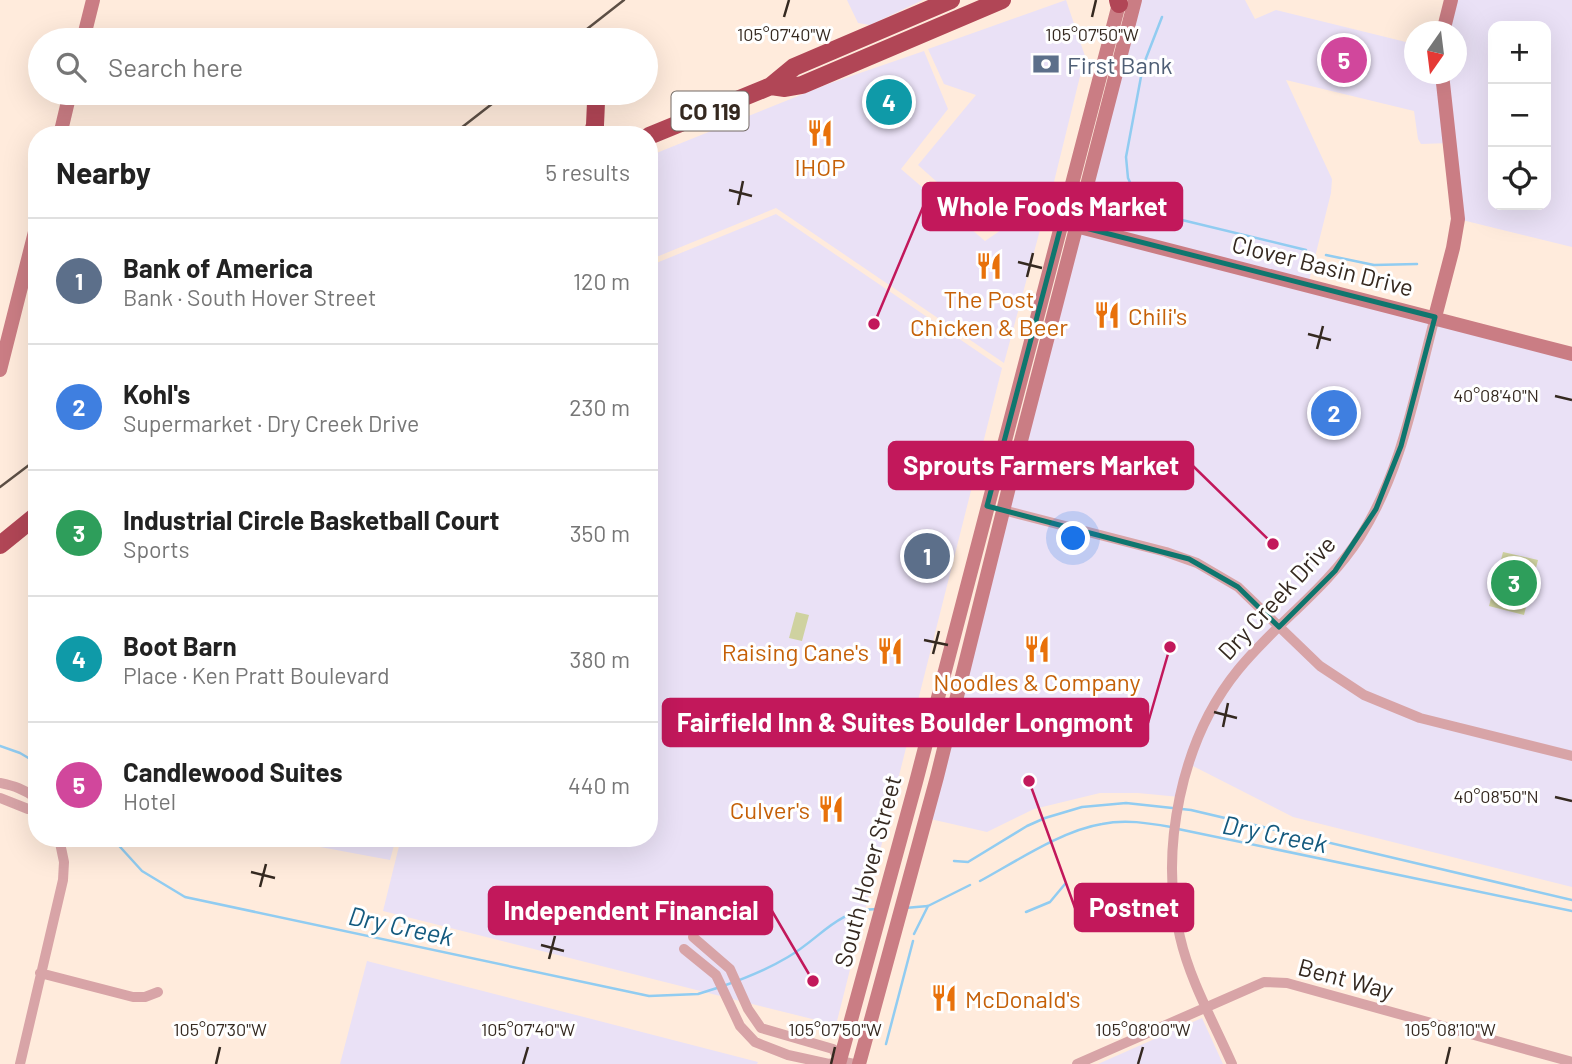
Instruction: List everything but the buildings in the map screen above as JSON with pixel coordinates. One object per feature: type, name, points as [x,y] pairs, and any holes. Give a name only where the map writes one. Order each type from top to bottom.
[{"type":"highway","name":"CO 119","points":[[658,132],[771,86],[794,66],[951,0]]},
{"type":"highway","name":"CO 119","points":[[771,86],[785,88],[802,85],[1002,0]]},
{"type":"highway","points":[[595,126],[596,105]]},
{"type":"highway","points":[[4,539],[28,522]]},
{"type":"main road","points":[[86,28],[93,0]]},
{"type":"main road","points":[[1446,21],[1451,0]]},
{"type":"main road","name":"South Hover Street","points":[[848,1063],[906,894],[1003,510],[1123,1]]},
{"type":"main road","name":"Dry Creek Drive","points":[[1435,317],[1458,214],[1444,84]]},
{"type":"main road","points":[[62,126],[67,105]]},
{"type":"main road","name":"South Hover Street","points":[[848,1063],[883,896],[987,506],[1069,224]]},
{"type":"main road","name":"Clover Basin Drive","points":[[1069,224],[1572,354]]},
{"type":"main road","points":[[0,370],[28,260]]},
{"type":"main road","points":[[987,506],[1003,510]]},
{"type":"street","name":"Dry Creek Drive","points":[[1233,1064],[1206,1008],[1183,948],[1178,926],[1173,889],[1174,835],[1190,760],[1216,702],[1237,671],[1335,571],[1355,545],[1376,509],[1396,461],[1435,317]]},
{"type":"street","points":[[1003,510],[1166,552],[1197,563],[1238,587],[1325,670],[1382,704],[1431,721],[1572,756]]},
{"type":"street","points":[[0,783],[28,792]]},
{"type":"street","points":[[0,798],[28,809]]},
{"type":"street","points":[[20,1064],[63,880],[64,862],[61,847]]},
{"type":"street","points":[[693,937],[730,969],[753,1018],[761,1028],[834,1049],[848,1063]]},
{"type":"street","points":[[684,949],[716,975],[740,1026],[755,1042],[802,1058],[848,1063]]},
{"type":"street","points":[[40,973],[133,997],[145,997],[158,992]]},
{"type":"street","name":"Bent Way","points":[[1077,1064],[1264,982],[1287,984],[1572,1062]]},
{"type":"highlighted area","points":[[1062,222],[1435,317],[1401,446],[1376,509],[1335,571],[1279,627],[1238,587],[1189,559],[987,506]]},
{"type":"shaded area","points":[[847,0],[923,0],[870,25],[858,23]]},
{"type":"shaded area","points":[[1066,0],[1085,56],[1049,202],[1012,194],[975,216],[918,165],[976,95],[944,84],[928,49]]},
{"type":"shaded area","points":[[1135,0],[1245,0],[1255,19],[1276,10],[1404,42],[1404,84],[1467,84],[1467,21],[1446,21],[1451,0],[1572,0],[1572,247],[1458,219],[1450,143],[1421,144],[1414,111],[1286,80],[1332,179],[1331,193],[1308,285],[1077,225]]},
{"type":"shaded area","points":[[924,51],[948,109],[901,169],[985,241],[1010,224],[1040,230],[1004,363],[776,208],[658,256],[658,152],[828,84]]},
{"type":"shaded area","points":[[776,214],[1002,368],[836,1025],[383,911],[399,847],[658,847],[658,262]]},
{"type":"shaded area","points":[[1076,227],[1572,354],[1572,887],[1293,817],[1189,764],[1180,797],[1100,793],[1034,809],[987,832],[926,818]]},
{"type":"shaded area","points":[[320,847],[394,847],[390,860]]},
{"type":"shaded area","points":[[367,961],[758,1062],[340,1064]]},
{"type":"shaded area","points":[[1202,1018],[1223,1064],[1098,1064]]},
{"type":"green space","points":[[1503,552],[1538,560],[1524,615],[1489,606]]},
{"type":"green space","points":[[796,612],[809,615],[802,641],[789,638]]},
{"type":"waterway","points":[[1162,17],[1143,66],[1126,157],[1128,178],[1134,191],[1151,206],[1182,220],[1306,250]]},
{"type":"waterway","points":[[1326,255],[1374,265],[1417,264]]},
{"type":"waterway","name":"Dry Creek","points":[[0,746],[28,758]]},
{"type":"waterway","points":[[954,861],[968,862],[1045,818],[1082,807],[1126,803],[1191,810],[1572,900]]},
{"type":"waterway","name":"Dry Creek","points":[[980,881],[1039,848],[1087,827],[1128,822],[1171,827]]},
{"type":"waterway","name":"Dry Creek","points":[[1178,829],[1572,911]]},
{"type":"waterway","name":"Dry Creek","points":[[120,847],[142,871],[185,897],[649,996],[698,994],[717,988]]},
{"type":"waterway","points":[[1026,912],[1050,902],[1065,884]]},
{"type":"waterway","name":"Dry Creek","points":[[905,908],[928,906],[970,885]]},
{"type":"waterway","points":[[914,934],[928,906]]},
{"type":"waterway","name":"Dry Creek","points":[[723,986],[780,961],[840,919],[864,910],[878,909]]},
{"type":"waterway","points":[[886,1044],[913,941]]},
{"type":"railway","points":[[588,28],[624,0]]},
{"type":"railway","points":[[464,126],[491,105]]},
{"type":"railway","points":[[0,487],[28,466]]},
{"type":"place","name":"Candlewood Suites","points":[[1344,60]]},
{"type":"place","name":"First Bank","points":[[1046,64]]},
{"type":"place","name":"Boot Barn","points":[[889,102]]},
{"type":"place","name":"IHOP","points":[[820,133]]},
{"type":"place","name":"The Post Chicken & Beer","points":[[989,266]]},
{"type":"place","name":"Chili's","points":[[1107,315]]},
{"type":"place","name":"Whole Foods Market","points":[[874,324]]},
{"type":"place","name":"Kohl's","points":[[1334,413]]},
{"type":"place","name":"Sprouts Farmers Market","points":[[1273,544]]},
{"type":"place","name":"Bank of America","points":[[927,556]]},
{"type":"place","name":"Industrial Circle Basketball Court","points":[[1514,583]]},
{"type":"place","name":"Fairfield Inn & Suites Boulder Longmont","points":[[1170,647]]},
{"type":"place","name":"Noodles & Company","points":[[1037,649]]},
{"type":"place","name":"Raising Cane's","points":[[890,651]]},
{"type":"place","name":"Postnet","points":[[1029,781]]},
{"type":"place","name":"Culver's","points":[[831,809]]},
{"type":"place","name":"Independent Financial","points":[[813,981]]},
{"type":"place","name":"McDonald's","points":[[944,998]]}]
